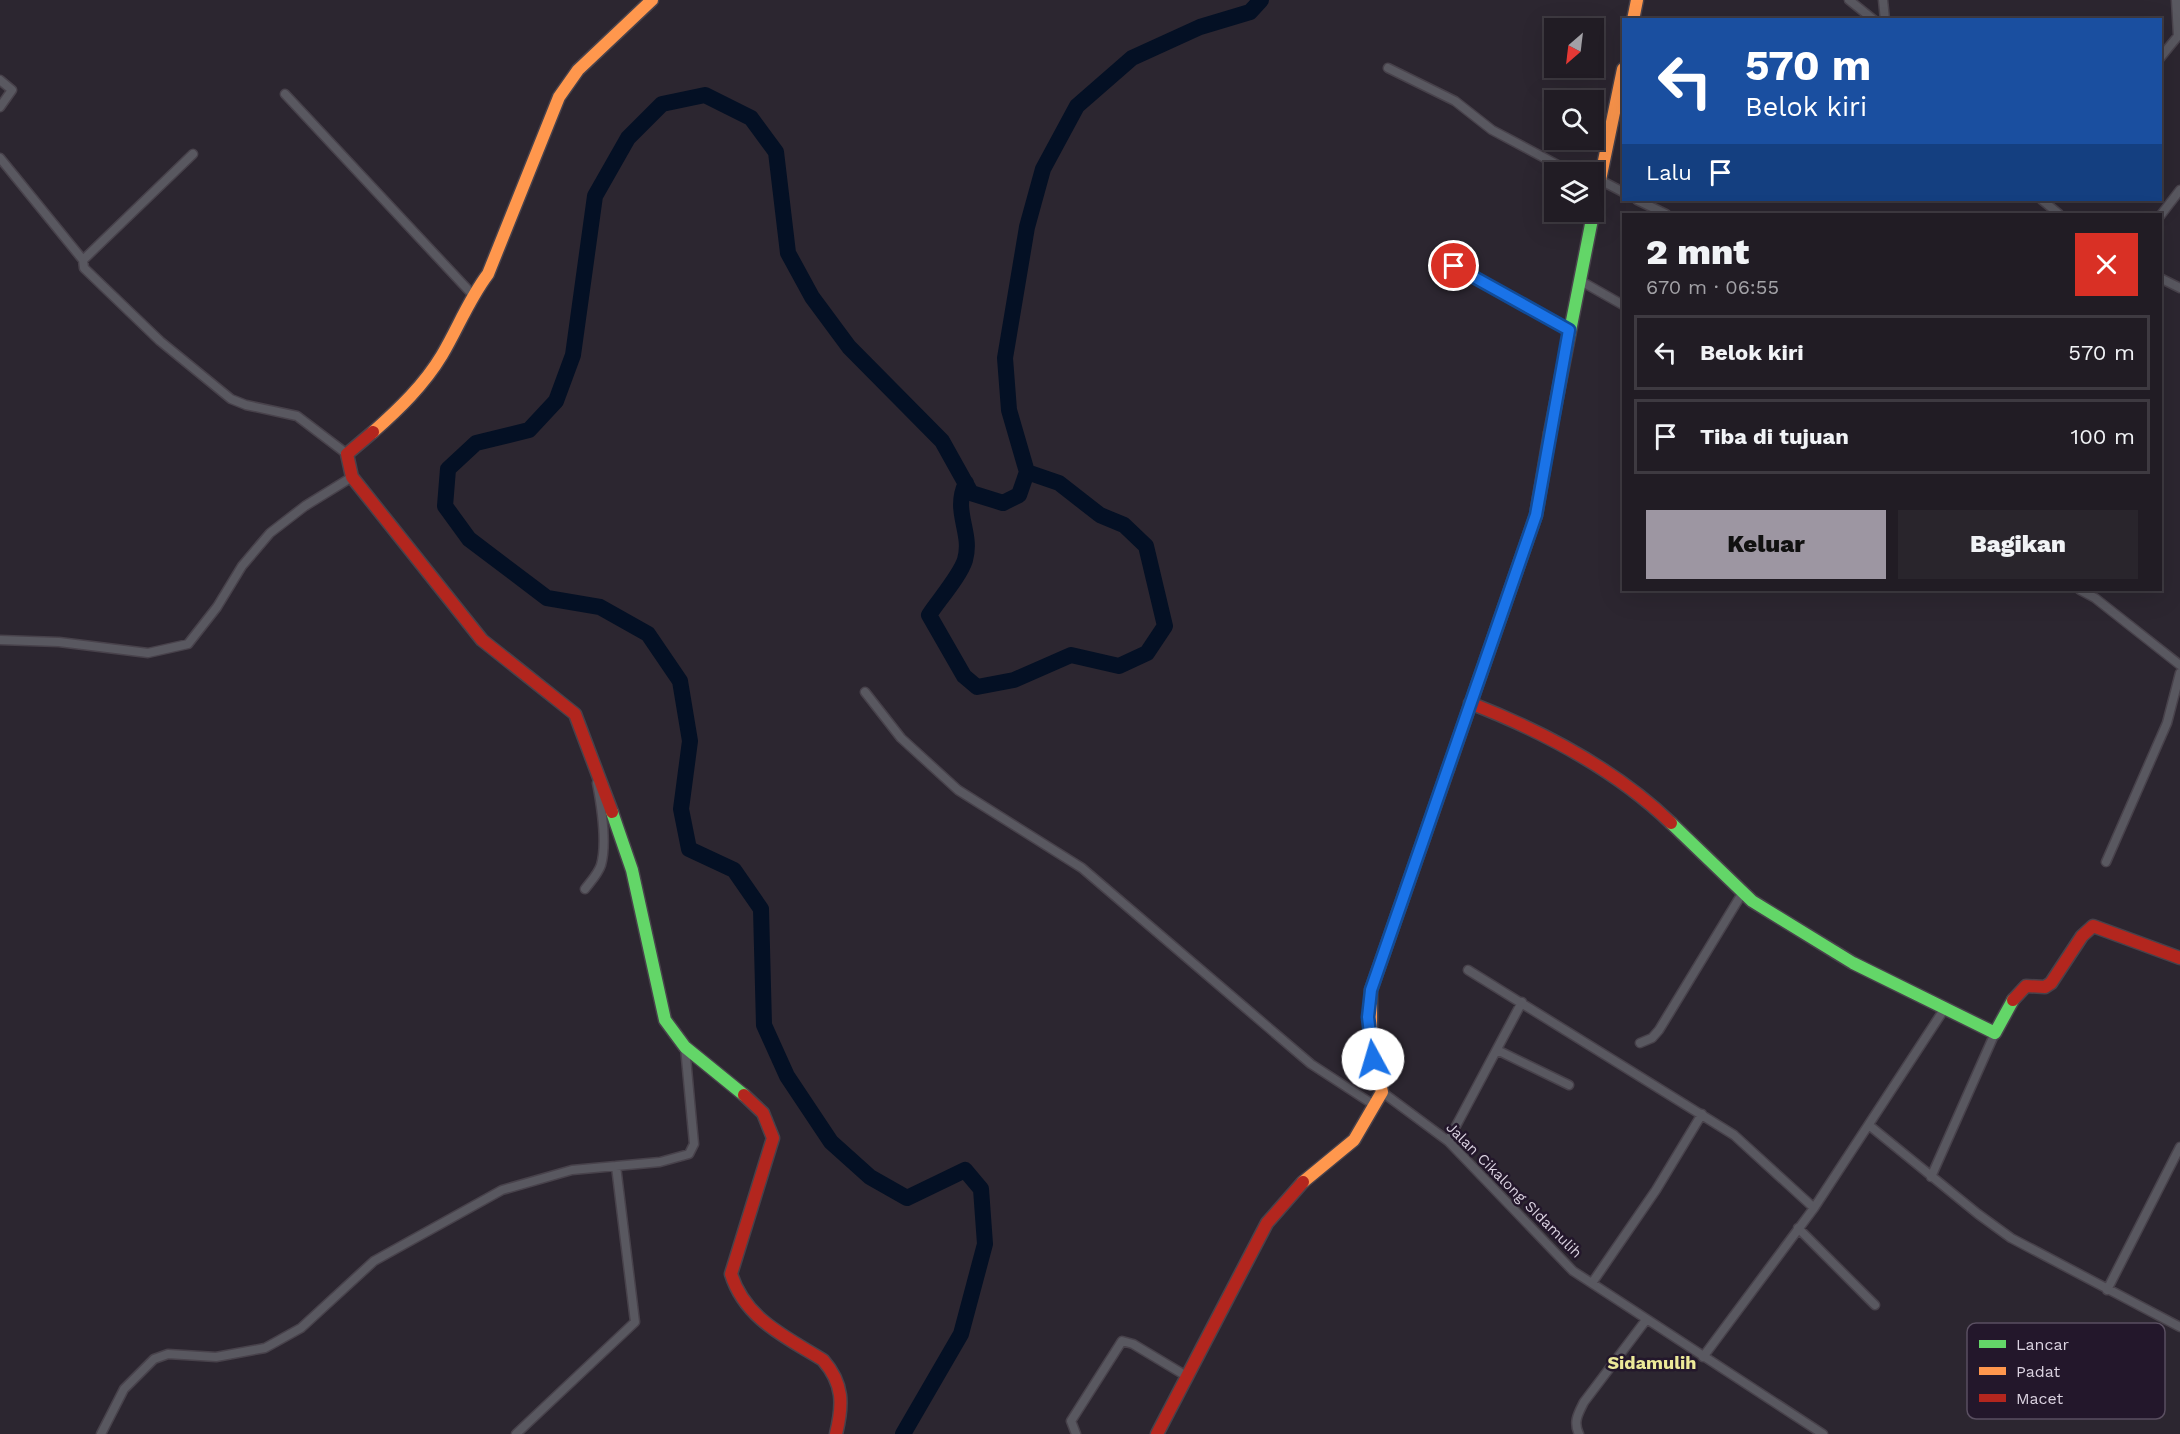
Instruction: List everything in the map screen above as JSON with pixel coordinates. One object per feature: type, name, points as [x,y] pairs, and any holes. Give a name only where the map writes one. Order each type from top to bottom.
[{"type":"street","points":[[347,454],[405,403],[436,364],[472,294],[488,274],[534,154],[559,97],[578,70],[652,0]]},
{"type":"street","points":[[1633,18],[1637,0]]},
{"type":"street","points":[[1849,0],[1872,18]]},
{"type":"street","points":[[1883,0],[1885,18]]},
{"type":"street","points":[[2162,56],[2179,37],[2176,0]]},
{"type":"street","points":[[1388,68],[1455,101],[1492,130],[1552,162]]},
{"type":"street","points":[[0,80],[12,90],[0,107]]},
{"type":"street","points":[[1602,162],[1622,83]]},
{"type":"street","points":[[285,94],[472,294]]},
{"type":"street","points":[[83,260],[193,154]]},
{"type":"street","points":[[0,158],[83,260],[84,268],[160,341],[184,359],[209,383],[237,403],[297,416],[308,422],[347,454],[352,477],[482,640],[575,714],[632,870],[665,1020],[685,1047],[733,1085],[763,1113],[773,1138],[731,1274],[734,1290],[752,1314],[823,1360],[832,1369],[841,1388],[843,1404],[836,1434]]},
{"type":"street","points":[[1604,186],[1622,192]]},
{"type":"street","points":[[2162,213],[2180,190]]},
{"type":"street","points":[[1638,201],[1664,213]]},
{"type":"street","points":[[2043,201],[2058,213]]},
{"type":"street","points":[[1157,1434],[1267,1222],[1312,1172],[1354,1140],[1382,1092],[1370,1038],[1368,1017],[1371,990],[1536,515],[1590,222]]},
{"type":"street","points":[[1454,266],[1569,330]]},
{"type":"street","points":[[2162,279],[2180,288]]},
{"type":"street","points":[[1579,280],[1622,304]]},
{"type":"street","points":[[0,640],[59,642],[148,653],[188,644],[217,607],[242,566],[270,533],[304,506],[352,477]]},
{"type":"street","points":[[2082,591],[2095,598],[2180,665]]},
{"type":"street","points":[[2106,862],[2168,723],[2180,673]]},
{"type":"street","points":[[865,692],[901,738],[958,790],[1082,868],[1311,1064],[1374,1105]]},
{"type":"street","points":[[1470,703],[1501,715],[1575,753],[1645,798],[1752,901],[1853,963],[1995,1033]]},
{"type":"street","points":[[585,889],[602,864],[601,805],[592,759]]},
{"type":"street","points":[[1640,1043],[1652,1038],[1659,1030],[1743,892]]},
{"type":"street","points":[[1930,1177],[1995,1033],[2018,992],[2026,986],[2044,987],[2051,983],[2082,936],[2093,926],[2180,958]]},
{"type":"street","points":[[1468,970],[1702,1114],[1747,1145],[1814,1208]]},
{"type":"street","points":[[1448,1141],[1522,1002]]},
{"type":"street","points":[[1703,1357],[1814,1208],[1870,1126],[1945,1008]]},
{"type":"street","points":[[101,1434],[124,1389],[154,1359],[168,1354],[216,1357],[265,1348],[301,1328],[374,1261],[502,1191],[572,1170],[660,1162],[692,1151],[694,1144],[691,1098],[685,1047]]},
{"type":"street","points":[[1497,1050],[1569,1085]]},
{"type":"street","name":"Jalan Cikalong SIdamulih","points":[[1382,1092],[1448,1141],[1573,1271],[1823,1434]]},
{"type":"street","points":[[1592,1283],[1661,1183],[1702,1114]]},
{"type":"street","points":[[1870,1126],[1930,1177],[2011,1238],[2180,1327]]},
{"type":"street","points":[[2107,1290],[2180,1147]]},
{"type":"street","points":[[516,1434],[635,1322],[616,1166]]},
{"type":"street","points":[[1798,1228],[1875,1305]]},
{"type":"street","points":[[1579,1434],[1575,1426],[1584,1402],[1646,1320]]},
{"type":"street","points":[[1076,1434],[1071,1421],[1122,1341],[1133,1344],[1188,1377]]},
{"type":"waterway","points":[[903,1434],[961,1334],[985,1244],[981,1189],[965,1170],[907,1198],[870,1177],[831,1142],[787,1076],[764,1025],[761,909],[734,870],[689,849],[681,809],[690,741],[680,681],[648,634],[600,607],[547,598],[469,539],[445,506],[448,469],[476,443],[529,430],[556,401],[573,355],[595,196],[628,138],[662,104],[705,95],[751,118],[776,152],[788,253],[812,297],[849,347],[942,441],[971,493],[1003,503],[1019,495],[1027,472],[1009,410],[1005,358],[1027,227],[1043,169],[1077,106],[1132,58],[1200,27],[1250,12],[1261,0]]},
{"type":"waterway","points":[[966,483],[961,503],[967,540],[965,560],[954,581],[929,615],[964,676],[977,687],[1014,680],[1071,655],[1119,666],[1147,653],[1165,626],[1146,546],[1124,525],[1100,515],[1059,483],[1027,472]]},
{"type":"traffic: fast","points":[[1550,433],[1591,222]]},
{"type":"traffic: fast","points":[[612,812],[632,870],[665,1020],[685,1047],[744,1095]]},
{"type":"traffic: fast","points":[[1671,823],[1752,901],[1853,963],[1995,1033],[2013,1000]]},
{"type":"traffic: slow","points":[[373,432],[410,396],[435,366],[488,274],[559,97],[578,70],[652,0]]},
{"type":"traffic: slow","points":[[1633,18],[1637,0]]},
{"type":"traffic: slow","points":[[1604,162],[1622,74]]},
{"type":"traffic: slow","points":[[1303,1182],[1354,1140],[1382,1092],[1371,1042],[1371,990],[1448,769]]},
{"type":"traffic: jam","points":[[373,432],[347,454],[352,477],[482,640],[575,714],[612,812]]},
{"type":"traffic: jam","points":[[1448,769],[1536,515],[1550,433]]},
{"type":"traffic: jam","points":[[1470,703],[1524,726],[1577,754],[1627,786],[1671,823]]},
{"type":"traffic: jam","points":[[2013,1000],[2026,986],[2045,987],[2051,983],[2082,936],[2093,926],[2180,958]]},
{"type":"traffic: jam","points":[[744,1095],[763,1113],[773,1138],[731,1274],[737,1290],[757,1315],[781,1335],[823,1360],[830,1369],[840,1395],[840,1414],[836,1434]]},
{"type":"traffic: jam","points":[[1157,1434],[1267,1223],[1303,1182]]},
{"type":"district","name":"Sidamulih","points":[[1652,1363]]},
{"type":"route","points":[[1373,1059],[1368,1017],[1371,990],[1536,515],[1569,330],[1454,266]]}]
